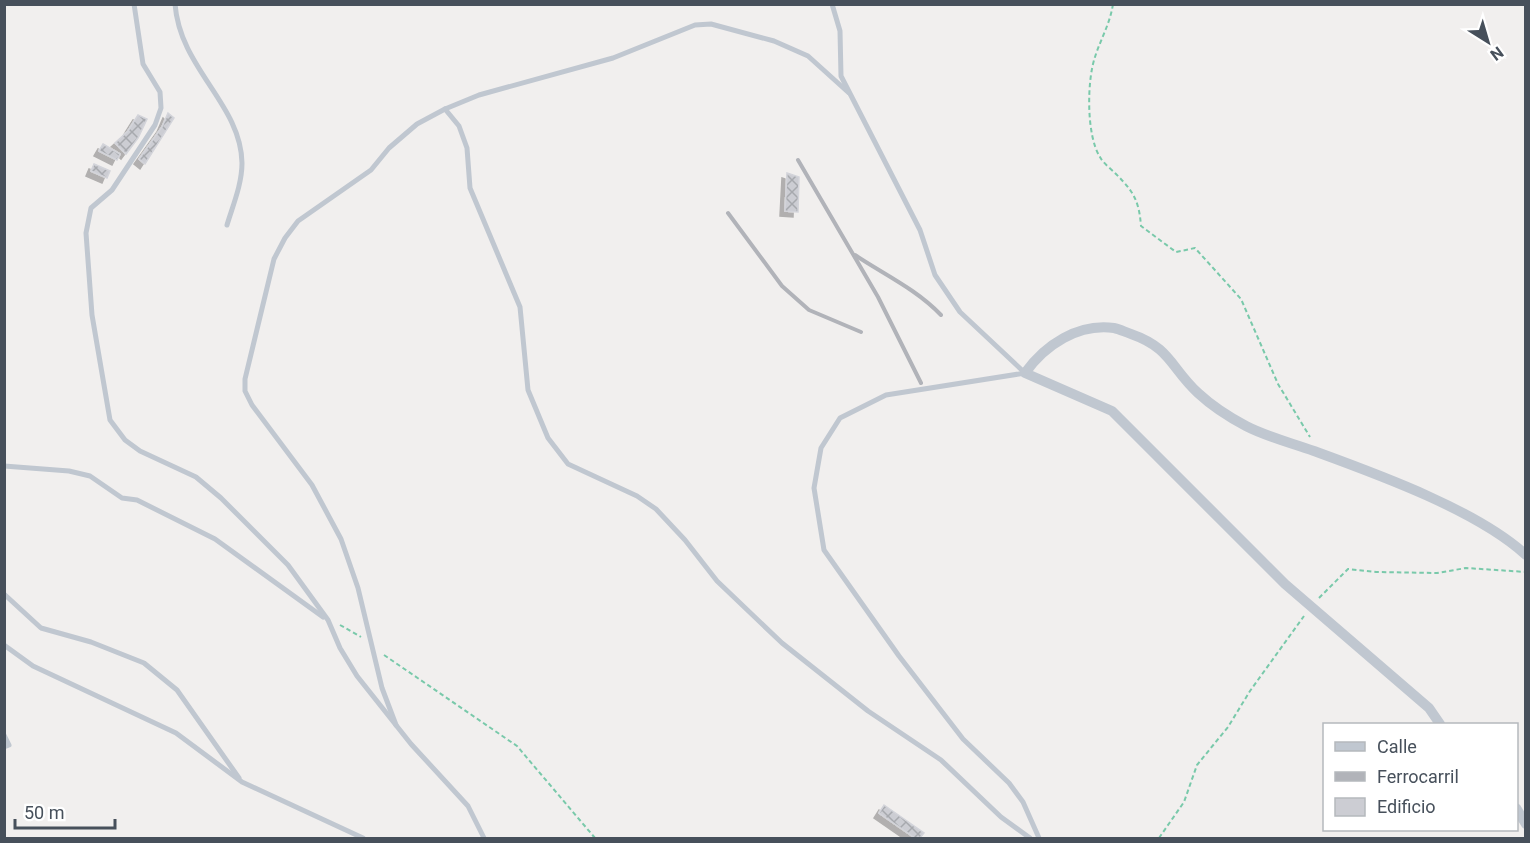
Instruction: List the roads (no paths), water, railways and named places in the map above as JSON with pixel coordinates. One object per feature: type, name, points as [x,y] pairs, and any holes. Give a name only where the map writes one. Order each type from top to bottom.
[{"type":"street","points":[[1439,723],[1430,708],[1285,584],[1112,411],[1025,373],[1038,355],[1077,331],[1114,328],[1153,343],[1166,354],[1196,391],[1221,411],[1248,427],[1404,487],[1468,517],[1493,531],[1526,555]]},
{"type":"street","points":[[1518,811],[1526,824]]},
{"type":"lane","points":[[134,4],[142,64],[160,92],[161,108],[155,125],[112,190],[91,208],[86,233],[92,315],[110,420],[116,431],[140,451],[196,477],[221,498],[288,565],[328,620],[340,648],[357,676],[396,725],[468,806],[484,838]]},
{"type":"lane","points":[[175,4],[176,22],[184,45],[232,122],[240,146],[240,184],[227,225]]},
{"type":"lane","points":[[832,4],[840,31],[841,76],[920,230],[934,275],[960,312],[1025,373]]},
{"type":"lane","points":[[396,725],[382,688],[358,588],[341,539],[312,485],[244,391],[274,259],[285,238],[298,221],[371,170],[389,148],[417,124],[445,109],[479,95],[613,58],[695,25],[711,24],[774,40],[808,56],[849,93]]},
{"type":"lane","points":[[445,109],[459,126],[467,148],[470,188],[520,307],[528,390],[548,438],[568,464],[637,496],[656,509],[685,540],[717,581],[782,644],[868,711],[941,760],[1001,817],[1030,838]]},
{"type":"lane","points":[[1025,373],[886,394],[840,418],[821,448],[814,488],[824,550],[963,739],[1009,783],[1023,802],[1039,838]]},
{"type":"lane","points":[[4,466],[69,471],[90,476],[122,498],[136,500],[215,539],[328,620]]},
{"type":"lane","points":[[4,594],[42,628],[91,642],[144,663],[177,690],[242,782]]},
{"type":"lane","points":[[4,645],[33,666],[176,733],[242,782],[363,838]]},
{"type":"lane","points":[[4,735],[9,745],[4,747]]},
{"type":"railway","points":[[798,160],[878,297],[921,383]]},
{"type":"railway","points":[[728,213],[782,286],[809,310],[861,332]]},
{"type":"railway","points":[[855,255],[911,290],[941,315]]}]
